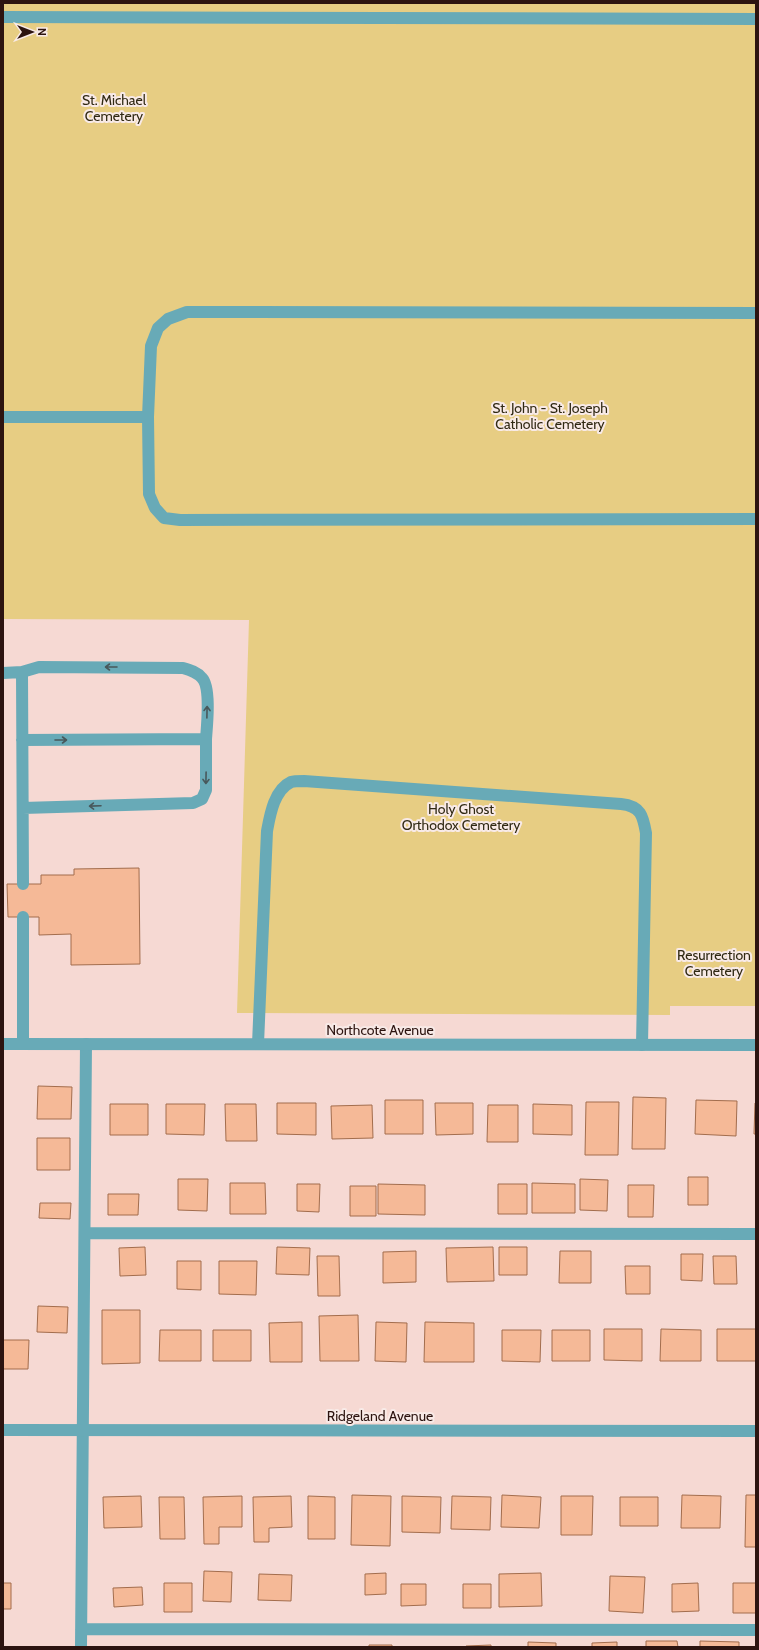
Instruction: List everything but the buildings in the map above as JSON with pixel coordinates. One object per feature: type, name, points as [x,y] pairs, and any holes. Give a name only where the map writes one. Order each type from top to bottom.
[{"type":"street","points":[[3,17],[756,19]]},
{"type":"street","points":[[756,313],[186,312],[168,319],[158,328],[151,346],[148,417],[149,494],[155,508],[164,518],[180,520],[756,519]]},
{"type":"street","points":[[3,417],[148,417]]},
{"type":"street","points":[[3,672],[22,672],[39,667],[183,668],[196,672],[204,679],[207,690],[206,790],[202,799],[193,803],[23,808]]},
{"type":"street","points":[[22,672],[23,884]]},
{"type":"street","points":[[22,740],[206,739]]},
{"type":"street","points":[[258,1044],[267,831],[276,800],[282,789],[291,782],[304,781],[631,805],[638,811],[644,821],[646,833],[642,1045]]},
{"type":"street","points":[[23,917],[23,1044]]},
{"type":"street","name":"Northcote Avenue","points":[[3,1044],[756,1045]]},
{"type":"street","points":[[81,1647],[86,1044]]},
{"type":"street","points":[[85,1233],[756,1234]]},
{"type":"street","name":"Ridgeland Avenue","points":[[3,1430],[756,1431]]},
{"type":"street","points":[[81,1629],[756,1630]]},
{"type":"green space","points":[[3,3],[756,3],[756,1006],[670,1006],[670,1015],[237,1013],[249,620],[3,619]]},
{"type":"park label","name":"St. Michael Cemetery","points":[[114,108]]},
{"type":"park label","name":"St. John - St. Joseph Catholic Cemetery","points":[[550,416]]},
{"type":"park label","name":"Holy Ghost Orthodox Cemetery","points":[[461,818]]},
{"type":"park label","name":"Resurrection Cemetery","points":[[714,964]]}]
